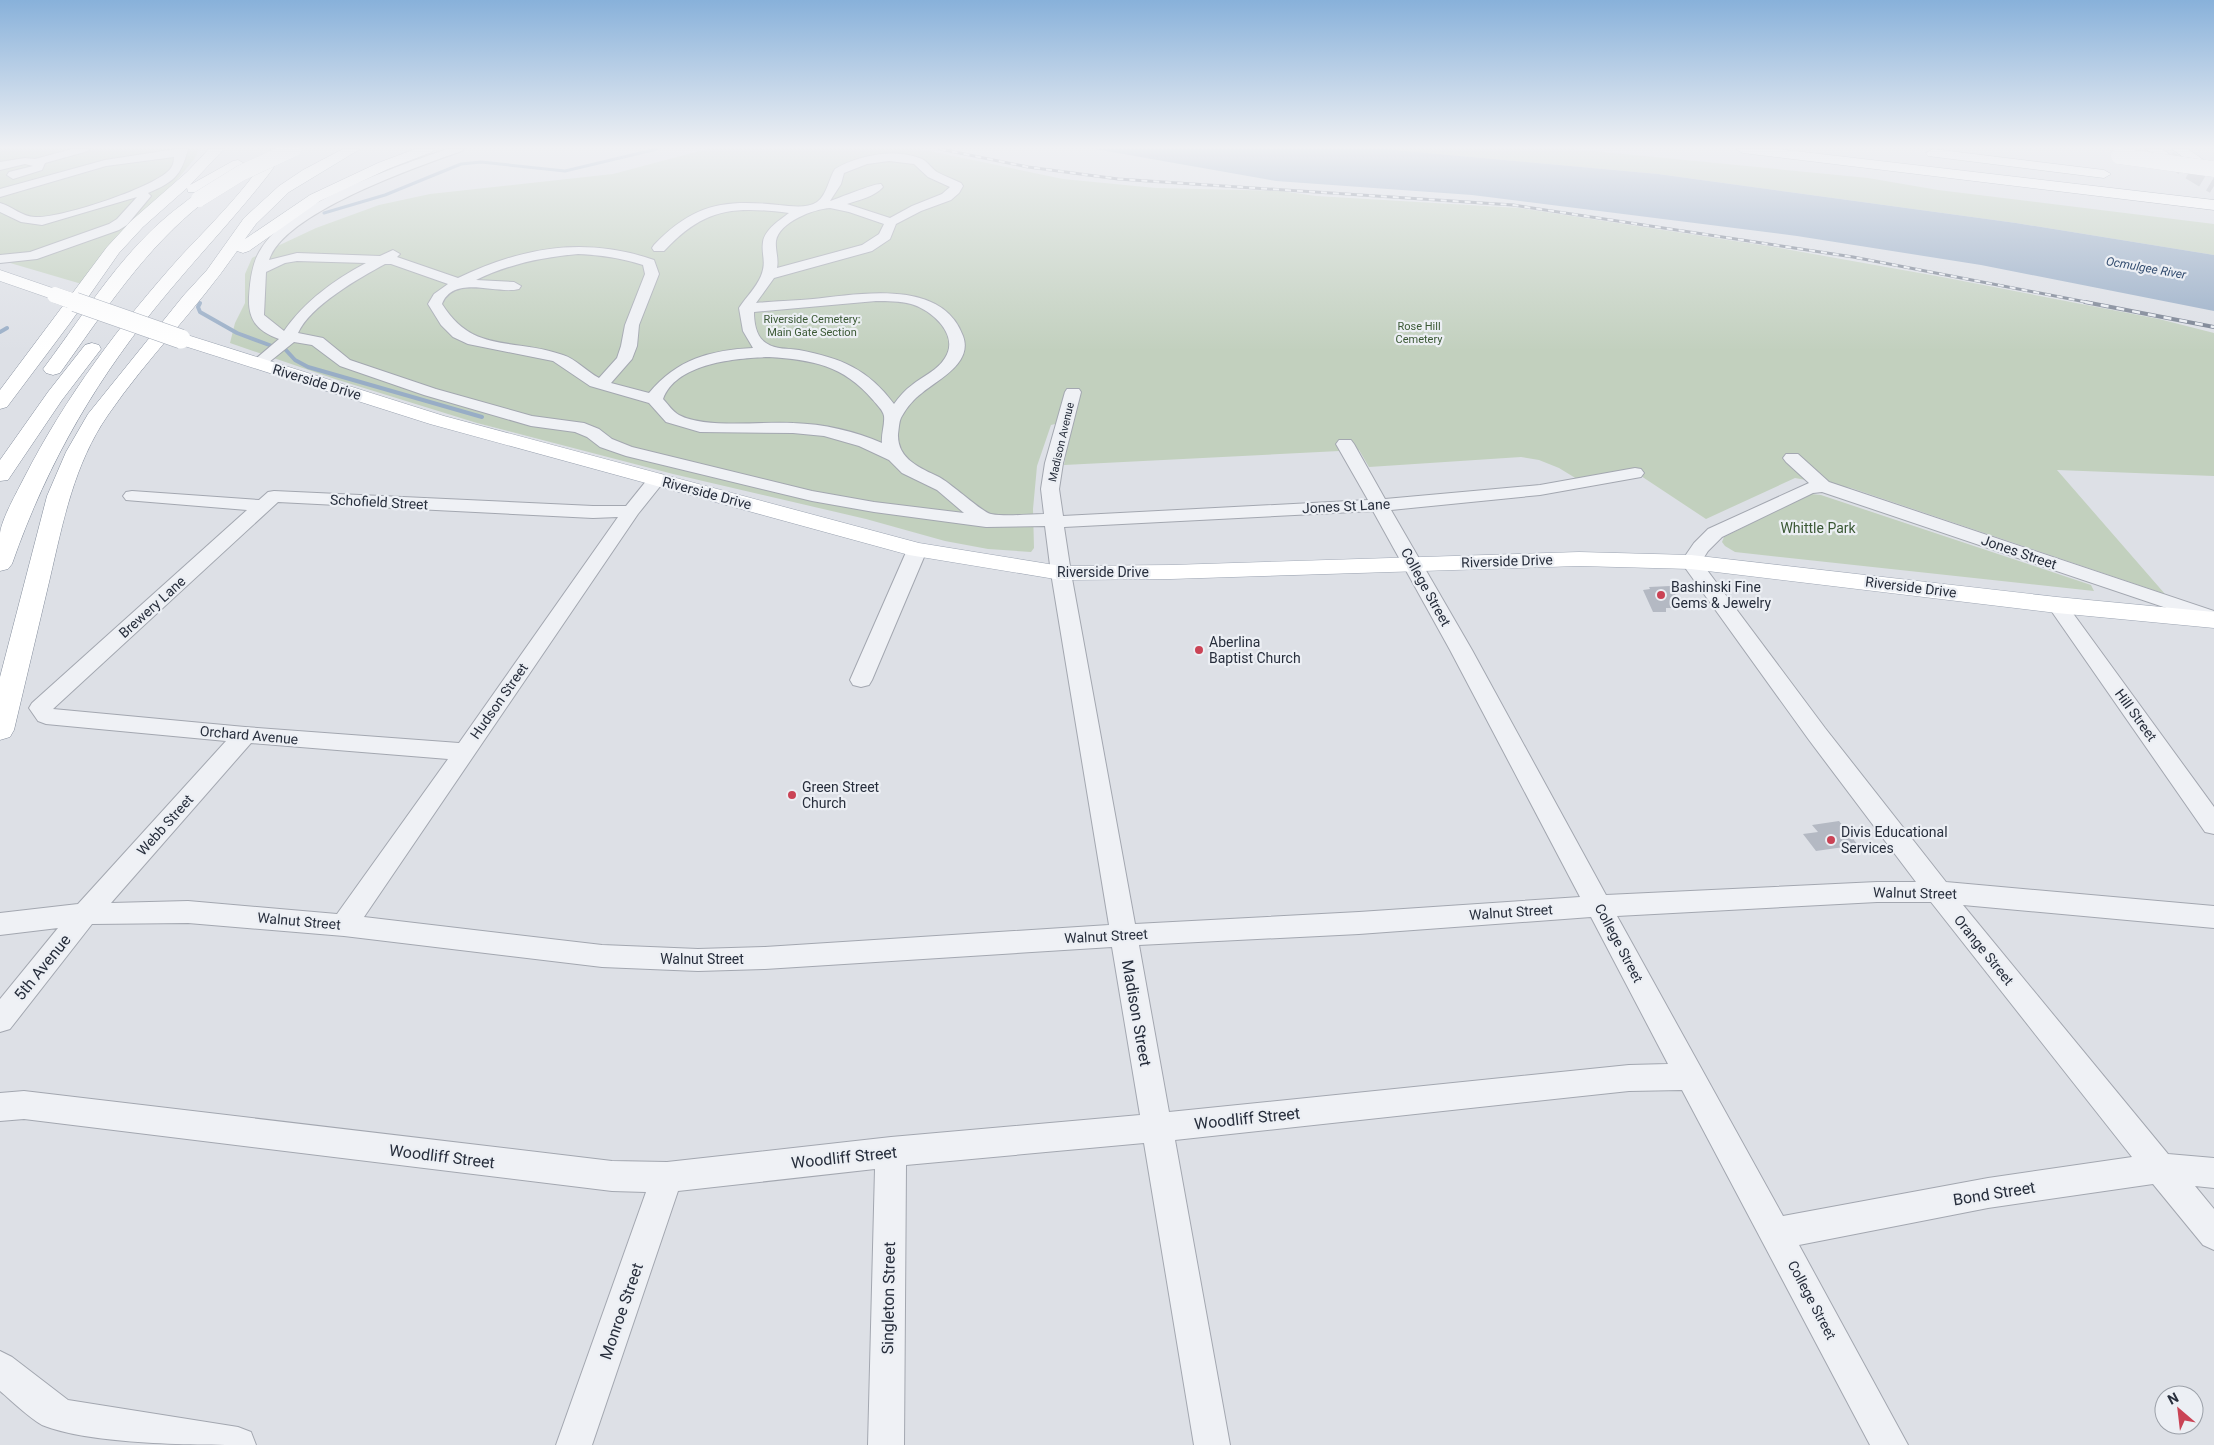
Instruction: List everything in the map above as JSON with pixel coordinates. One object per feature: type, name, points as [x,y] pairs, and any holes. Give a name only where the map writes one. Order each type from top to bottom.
[{"type":"main road","points":[[0,402],[64,319],[113,250],[146,216]]},
{"type":"main road","points":[[132,231],[153,216]]},
{"type":"main road","points":[[40,386],[113,287],[154,237],[175,216]]},
{"type":"main road","points":[[0,475],[34,424],[80,363],[205,216]]},
{"type":"main road","points":[[0,564],[42,461],[94,375],[140,314],[226,216]]},
{"type":"main road","points":[[0,730],[58,496],[77,452],[98,414],[221,263],[255,216]]},
{"type":"main road","points":[[221,263],[288,216]]},
{"type":"main road","name":"Riverside Drive","points":[[0,275],[181,339],[437,420],[917,550],[1061,573],[1579,560],[1691,562],[2057,605],[2214,619]]},
{"type":"main road","points":[[0,460],[15,425]]},
{"type":"street","points":[[20,216],[36,222],[57,216]]},
{"type":"street","points":[[0,258],[37,255],[114,227],[127,216]]},
{"type":"street","points":[[290,338],[272,330],[260,321],[257,315],[260,261],[278,234],[305,216]]},
{"type":"street","points":[[659,248],[667,237],[694,216]]},
{"type":"street","points":[[770,351],[755,342],[746,318],[746,308],[768,275],[772,259],[770,238],[780,225],[793,216]]},
{"type":"street","points":[[871,216],[891,222]]},
{"type":"street","points":[[768,275],[867,248],[885,236],[891,222],[901,216]]},
{"type":"street","points":[[601,385],[624,359],[629,346],[632,325],[652,274],[649,263],[606,251],[570,251],[504,263],[459,283],[439,295],[435,304],[442,316],[458,334],[478,342],[558,358],[580,374],[601,385],[655,400],[672,418],[700,427],[793,428],[824,431],[865,442],[894,456],[908,469],[943,486],[998,532]]},
{"type":"street","points":[[260,269],[281,260],[297,257],[387,257],[459,283],[514,286]]},
{"type":"street","points":[[258,364],[290,338],[295,327],[317,301],[344,280],[387,257]]},
{"type":"street","points":[[746,308],[880,296],[909,300],[933,310],[946,320],[954,331],[957,341],[956,353],[940,372],[910,394],[892,417],[890,444],[894,456]]},
{"type":"street","name":"Jones St Lane","points":[[290,338],[313,338],[320,341],[335,358],[345,363],[430,392],[531,421],[578,427],[593,433],[614,447],[812,496],[902,511],[984,520],[1055,521],[1381,505],[1540,490],[1636,473]]},
{"type":"street","points":[[740,353],[750,348],[755,342]]},
{"type":"street","points":[[655,400],[656,394],[669,379],[686,369],[715,358],[740,353],[770,351],[803,355],[841,366],[859,377],[879,396],[892,417]]},
{"type":"street","name":"Madison Avenue","points":[[1055,521],[1050,489],[1054,463],[1073,392]]},
{"type":"street","points":[[879,396],[910,394]]},
{"type":"street","points":[[865,442],[890,435]]},
{"type":"street","name":"College Street","points":[[1346,444],[1600,906],[1690,1077],[1890,1445]]},
{"type":"street","name":"Jones Street","points":[[1792,458],[1823,486],[2214,619]]},
{"type":"street","name":"Hudson Street","points":[[344,925],[630,511],[657,479]]},
{"type":"street","points":[[743,502],[762,485]]},
{"type":"street","points":[[1691,562],[1715,533],[1809,488],[1823,486]]},
{"type":"street","name":"Schofield Street","points":[[132,496],[264,506],[274,496],[593,512],[630,511]]},
{"type":"street","points":[[794,516],[807,505],[812,496]]},
{"type":"street","name":"Brewery Lane","points":[[40,708],[264,506]]},
{"type":"street","name":"Madison Street","points":[[1055,521],[1061,573],[1212,1445]]},
{"type":"street","points":[[862,680],[917,550]]},
{"type":"street","name":"Orange Street","points":[[1691,562],[1738,628],[1937,892],[2214,1234]]},
{"type":"street","name":"Hill Street","points":[[2057,605],[2214,825]]},
{"type":"street","name":"Orchard Avenue","points":[[40,708],[46,716],[245,736],[464,752]]},
{"type":"street","name":"Webb Street","points":[[85,914],[245,736]]},
{"type":"street","name":"Walnut Street","points":[[3,924],[85,914],[188,912],[344,925],[602,956],[698,960],[765,958],[1124,935],[1359,923],[1600,906],[1877,892],[1937,892],[2214,917]]},
{"type":"street","name":"5th Avenue","points":[[0,1020],[85,914]]},
{"type":"street","name":"Woodliff Street","points":[[0,1107],[24,1106],[612,1176],[667,1177],[891,1152],[1157,1128],[1629,1078],[1690,1077]]},
{"type":"street","name":"Singleton Street","points":[[886,1445],[891,1152]]},
{"type":"street","name":"Bond Street","points":[[1776,1233],[1988,1193],[2160,1168],[2214,1173]]},
{"type":"street","name":"Monroe Street","points":[[574,1445],[667,1177]]},
{"type":"street","points":[[0,1369],[54,1412],[68,1418],[238,1445]]},
{"type":"green space","points":[[0,216],[145,216],[85,285],[0,260]]},
{"type":"green space","points":[[348,216],[1574,216],[1774,247],[1942,277],[2159,319],[2214,333],[2214,476],[2057,470],[2165,594],[1851,488],[1795,478],[1706,519],[1635,472],[1577,479],[1559,468],[1539,460],[1521,457],[1369,467],[1359,450],[1064,465],[1072,420],[1051,425],[1037,466],[1033,509],[1034,548],[1031,552],[988,549],[945,541],[866,519],[673,474],[477,423],[335,379],[230,343],[235,323],[245,303],[245,274],[252,258],[316,228]]},
{"type":"green space","points":[[1968,216],[2153,216],[2214,224],[2214,255]]},
{"type":"green space","name":"Whittle Park","points":[[1811,494],[1821,495],[2091,585],[2094,591],[1735,552],[1722,542],[1724,537]]},
{"type":"water","name":"Ocmulgee River","points":[[1642,216],[1968,216],[2214,255],[2214,311],[1981,265],[1797,236]]},
{"type":"building","name":"Bashinski Fine Gems & Jewelry","points":[[1670,586],[1679,600],[1675,600],[1680,608],[1666,608],[1666,612],[1653,612],[1643,590],[1650,589],[1649,587]]},
{"type":"building","name":"Divis Educational Services","points":[[1839,821],[1858,845],[1816,851],[1803,834],[1818,832],[1812,825]]},
{"type":"waterway","points":[[200,303],[198,307],[200,312],[237,333],[272,346]]},
{"type":"waterway","points":[[0,332],[7,328]]},
{"type":"waterway","points":[[284,348],[295,360],[308,367],[482,417]]},
{"type":"railway","points":[[1588,216],[1853,257],[2091,303]]},
{"type":"railway","points":[[2085,302],[2214,327]]},
{"type":"place","name":"Bashinski Fine Gems & Jewelry","points":[[1661,595]]},
{"type":"place","name":"Aberlina Baptist Church","points":[[1199,650]]},
{"type":"place","name":"Green Street Church","points":[[792,795]]},
{"type":"place","name":"Divis Educational Services","points":[[1831,840]]},
{"type":"park label","name":"Riverside Cemetery: Main Gate Section","points":[[812,325]]},
{"type":"park label","name":"Rose Hill Cemetery","points":[[1419,332]]}]
